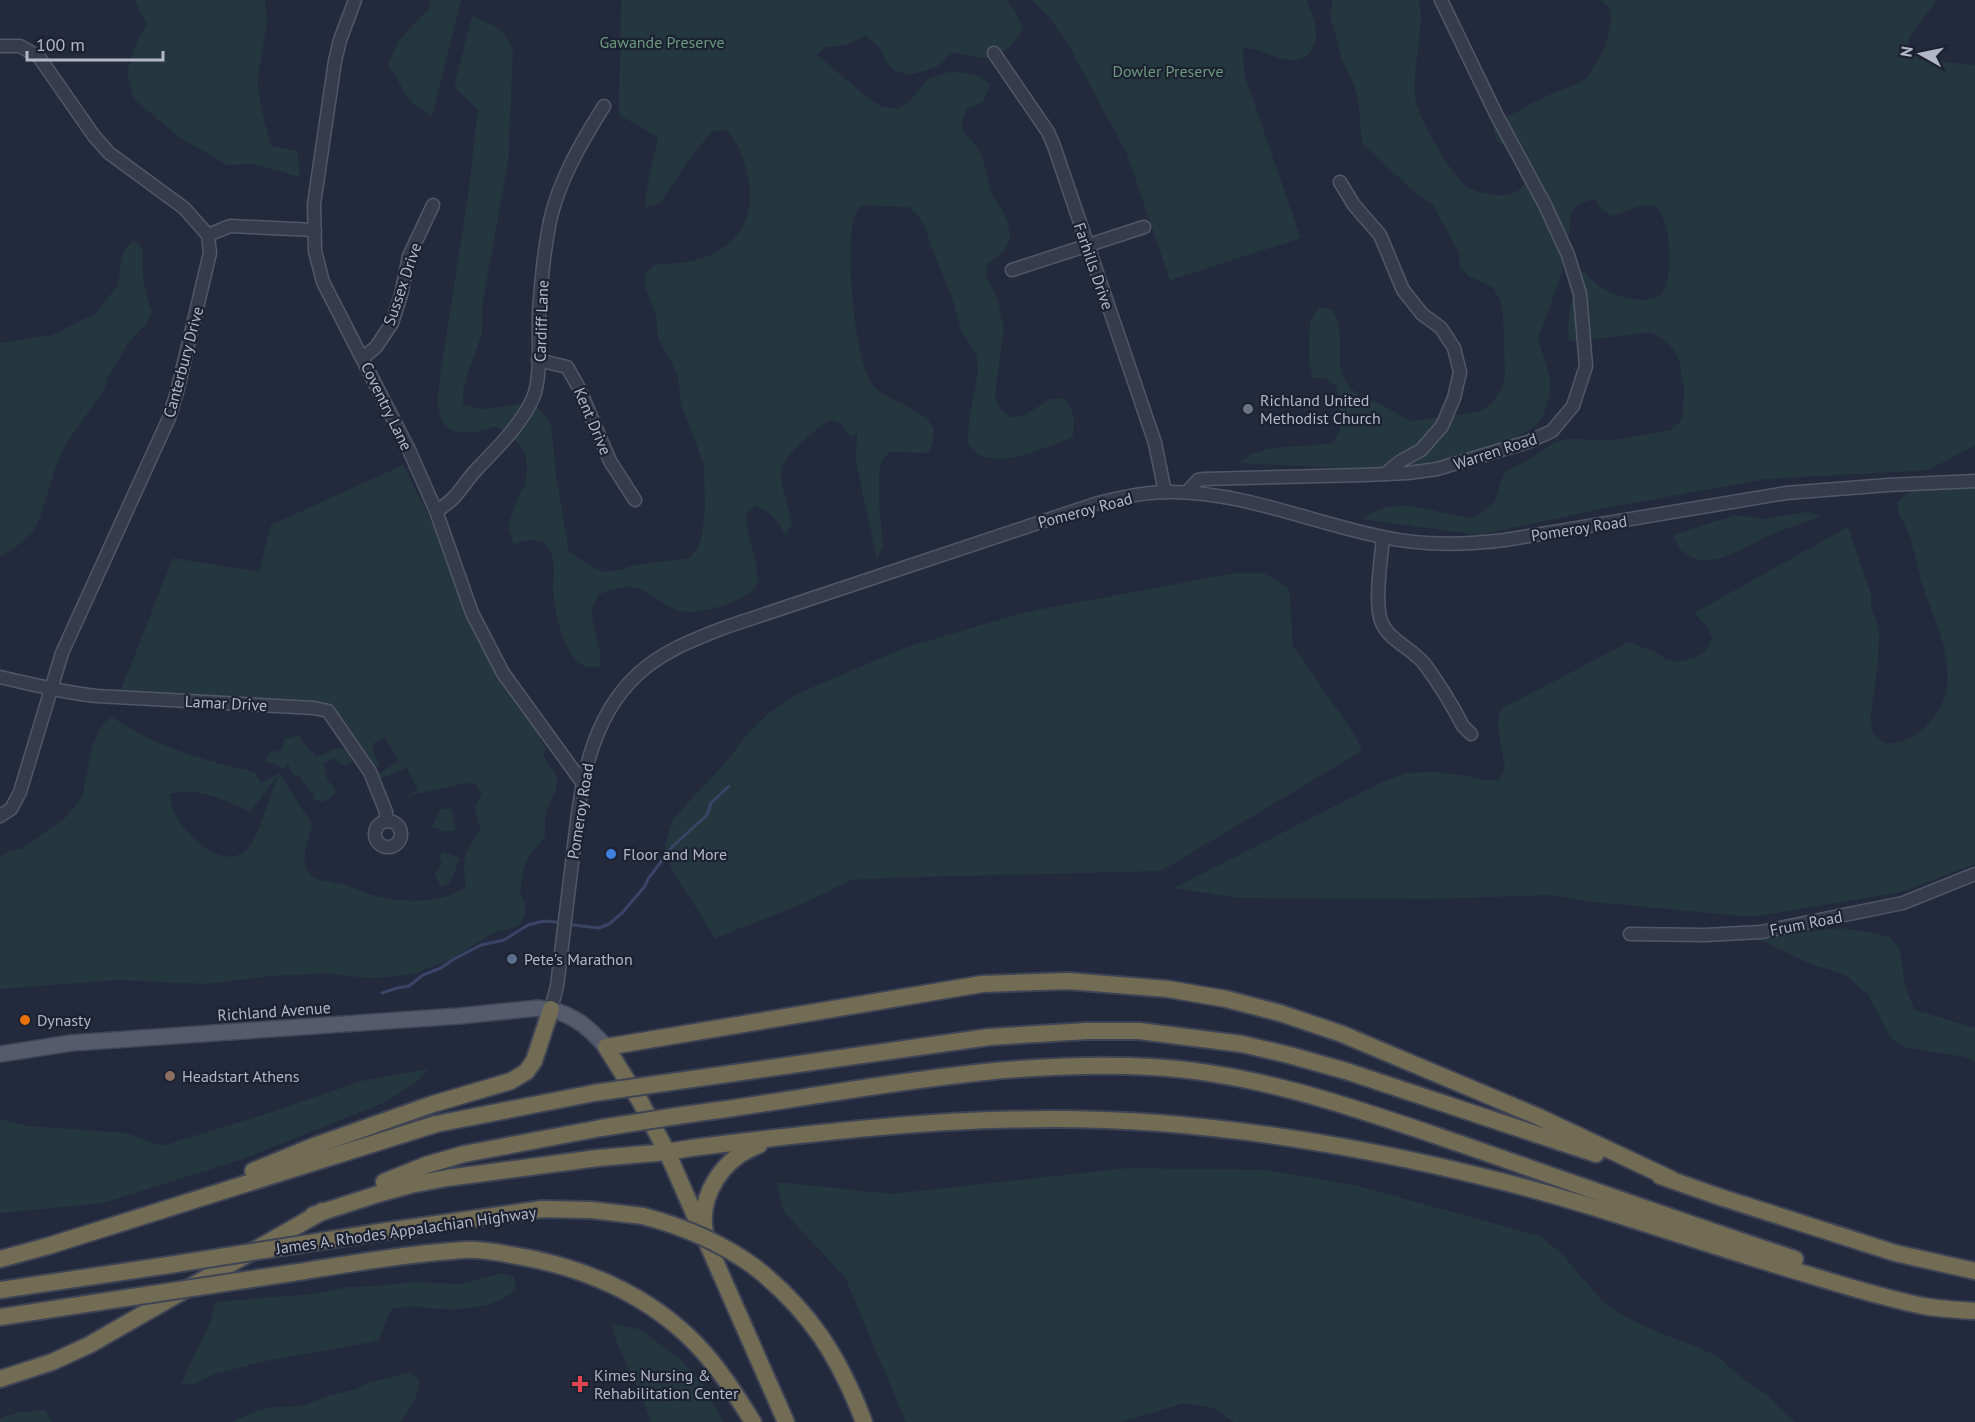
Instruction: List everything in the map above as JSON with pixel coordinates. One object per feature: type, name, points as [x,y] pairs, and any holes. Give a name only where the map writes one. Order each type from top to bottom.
[{"type":"highway","points":[[786,1422],[667,1152],[640,1101],[606,1047],[982,984],[1068,981],[1168,989],[1226,999],[1280,1013],[1342,1034],[1539,1117],[1671,1179]]},
{"type":"highway","points":[[130,1221],[314,1146],[433,1104],[508,1083],[526,1072],[534,1061],[551,1009]]},
{"type":"highway","points":[[0,1259],[130,1221],[436,1124],[594,1093],[989,1037],[1087,1031],[1139,1031],[1242,1044],[1289,1055],[1500,1122],[1885,1250],[1975,1271]]},
{"type":"highway","points":[[0,1379],[52,1362],[88,1345],[313,1215],[380,1184],[445,1159],[501,1146],[601,1128],[970,1072],[1027,1066],[1154,1067],[1226,1076],[1300,1091],[1851,1278],[1975,1310]]},
{"type":"highway","points":[[313,1215],[410,1185],[598,1158],[667,1152],[844,1130],[942,1122],[1053,1119],[1213,1129],[1310,1140],[1408,1159],[1501,1181],[1567,1200],[1868,1293],[1926,1307],[1975,1310]]},
{"type":"highway","points":[[708,1246],[704,1225],[710,1191],[716,1178],[723,1168],[748,1149],[778,1139]]},
{"type":"highway","name":"James A. Rhodes Appalachian Highway","points":[[0,1290],[542,1209],[591,1210],[643,1216],[711,1239],[730,1249],[778,1285],[804,1312],[831,1350],[853,1393],[864,1422]]},
{"type":"highway","name":"James A. Rhodes Appalachian Highway","points":[[0,1317],[386,1259],[465,1250],[525,1257],[570,1268],[609,1282],[674,1324],[696,1344],[724,1377],[753,1422]]},
{"type":"main road","name":"Richland Avenue","points":[[0,1054],[71,1043],[448,1017],[524,1009],[551,1009]]},
{"type":"main road","points":[[551,1009],[579,1020],[606,1047]]},
{"type":"street","name":"Coventry Lane","points":[[355,0],[335,61],[314,204],[315,251],[323,282],[409,450],[436,511],[472,613],[503,673],[582,782]]},
{"type":"street","name":"Warren Road","points":[[1187,492],[1198,480],[1203,479],[1385,474],[1428,470],[1466,462],[1528,442],[1552,431],[1573,406],[1586,366],[1580,294],[1568,255],[1441,0]]},
{"type":"street","points":[[0,46],[21,46],[39,57],[81,120],[109,153],[184,208],[208,235],[230,226],[315,230]]},
{"type":"street","name":"Farhills Drive","points":[[994,53],[1048,132],[1155,443],[1165,492]]},
{"type":"street","name":"Cardiff Lane","points":[[436,511],[450,503],[522,417],[534,397],[539,372],[542,279],[550,220],[558,193],[588,131],[604,106]]},
{"type":"street","points":[[1341,182],[1354,205],[1380,235],[1403,290],[1422,314],[1441,328],[1454,348],[1460,372],[1454,398],[1442,426],[1421,450],[1401,461],[1385,474]]},
{"type":"street","name":"Sussex Drive","points":[[363,358],[376,347],[392,323],[401,295],[408,256],[433,205]]},
{"type":"street","points":[[1012,270],[1144,227]]},
{"type":"street","name":"Canterbury Drive","points":[[0,816],[11,809],[20,792],[62,653],[169,418],[210,253],[208,235]]},
{"type":"street","name":"Kent Drive","points":[[538,360],[567,367],[578,386],[610,461],[635,500]]},
{"type":"street","name":"Pomeroy Road","points":[[551,1009],[557,986],[582,782],[593,742],[615,701],[637,675],[651,663],[684,644],[782,608],[1122,497],[1187,492],[1236,499],[1383,537],[1440,544],[1481,543],[1786,493],[1975,481]]},
{"type":"street","points":[[1383,537],[1379,612],[1384,627],[1391,637],[1426,665],[1463,726],[1471,734]]},
{"type":"street","name":"Lamar Drive","points":[[0,676],[62,692],[97,696],[314,708],[328,711],[370,772],[386,812],[386,821]]},
{"type":"street","name":"Frum Road","points":[[1630,934],[1705,935],[1761,932],[1903,903],[1975,874]]},
{"type":"green space","points":[[134,0],[265,0],[267,22],[257,81],[262,112],[271,146],[297,151],[300,177],[254,164],[227,165],[179,137],[134,99],[127,72],[135,46],[147,24]]},
{"type":"green space","points":[[431,0],[461,0],[432,117],[410,101],[388,64],[399,40],[429,9]]},
{"type":"green space","name":"Gawande Preserve","points":[[621,0],[1006,0],[1017,14],[1023,30],[1000,54],[988,58],[952,52],[937,67],[909,75],[896,71],[886,62],[881,49],[865,35],[848,44],[827,46],[817,55],[869,99],[882,107],[896,109],[909,102],[928,79],[952,71],[979,76],[990,85],[983,102],[967,109],[962,128],[981,154],[990,189],[1005,215],[1010,233],[1004,250],[987,263],[986,276],[998,301],[1004,328],[995,395],[1000,409],[1012,418],[1025,415],[1050,399],[1065,398],[1072,412],[1074,426],[1073,437],[1012,458],[988,458],[977,453],[967,443],[978,372],[977,356],[961,330],[953,299],[926,229],[919,216],[908,207],[861,205],[854,217],[851,232],[851,278],[857,332],[868,376],[881,393],[928,420],[934,432],[929,453],[889,452],[881,462],[879,504],[883,546],[877,559],[856,462],[857,433],[850,437],[842,424],[830,420],[803,441],[782,467],[783,487],[792,524],[785,535],[780,525],[762,508],[756,506],[745,514],[758,583],[753,590],[723,605],[692,612],[674,609],[647,592],[633,587],[617,588],[598,595],[592,608],[600,651],[600,667],[586,667],[571,654],[561,632],[554,597],[554,564],[550,551],[541,541],[527,540],[514,544],[508,526],[525,485],[527,471],[526,457],[518,443],[496,426],[466,433],[452,430],[441,419],[438,409],[440,377],[468,196],[478,110],[454,87],[472,16],[502,32],[513,51],[508,162],[482,306],[482,334],[463,390],[463,405],[484,409],[520,404],[534,405],[544,414],[551,426],[557,481],[569,552],[592,567],[605,572],[634,565],[689,558],[698,548],[702,535],[705,507],[704,464],[681,404],[678,375],[658,338],[656,315],[646,289],[644,275],[654,265],[694,261],[724,247],[741,229],[749,206],[750,192],[741,152],[725,129],[712,132],[694,152],[660,203],[646,207],[646,193],[658,137],[619,115]]},
{"type":"green space","name":"Dowler Preserve","points":[[1032,0],[1307,0],[1316,31],[1313,47],[1305,56],[1300,59],[1287,60],[1243,48],[1244,74],[1300,236],[1298,239],[1170,280],[1127,154],[1068,44],[1051,19]]},
{"type":"green space","points":[[1333,0],[1419,0],[1420,24],[1415,96],[1421,117],[1444,159],[1461,181],[1477,191],[1504,195],[1521,189],[1527,176],[1526,161],[1497,141],[1493,127],[1544,97],[1576,85],[1588,76],[1604,50],[1611,21],[1609,7],[1600,0],[1937,0],[1909,38],[1908,51],[1921,60],[1975,65],[1975,445],[1929,470],[1766,479],[1611,507],[1478,535],[1362,519],[1376,511],[1403,506],[1471,518],[1483,512],[1495,501],[1504,472],[1530,459],[1555,442],[1570,439],[1612,440],[1656,433],[1670,430],[1682,420],[1684,391],[1679,360],[1673,349],[1663,339],[1651,332],[1595,339],[1582,344],[1569,340],[1571,304],[1584,271],[1605,290],[1632,299],[1646,299],[1659,296],[1664,290],[1669,270],[1669,245],[1665,223],[1653,205],[1640,206],[1613,216],[1602,210],[1594,199],[1580,203],[1571,213],[1567,258],[1538,339],[1550,378],[1550,393],[1543,417],[1533,428],[1510,441],[1456,459],[1381,470],[1239,463],[1259,451],[1333,443],[1340,431],[1337,387],[1326,378],[1313,378],[1309,363],[1311,320],[1319,307],[1333,310],[1338,323],[1340,363],[1343,376],[1350,388],[1409,421],[1483,410],[1494,401],[1502,388],[1505,375],[1503,313],[1493,287],[1468,276],[1459,265],[1460,254],[1433,205],[1410,188],[1362,143],[1358,99],[1342,60],[1330,15]]},
{"type":"green space","points":[[134,240],[143,249],[144,281],[152,312],[146,324],[128,343],[108,377],[104,390],[65,445],[34,530],[16,547],[0,557],[0,343],[52,335],[95,314],[118,285],[125,249]]},
{"type":"green space","points":[[403,465],[546,750],[542,752],[557,778],[556,790],[545,813],[545,837],[528,857],[524,868],[520,892],[525,904],[525,916],[518,926],[493,933],[451,959],[416,973],[391,977],[366,978],[328,973],[271,976],[207,984],[117,980],[0,989],[0,857],[10,851],[22,849],[65,818],[74,808],[82,797],[92,746],[102,725],[112,717],[145,737],[181,752],[255,772],[261,783],[279,773],[312,824],[305,862],[309,873],[316,879],[339,883],[380,897],[419,901],[444,897],[466,887],[464,869],[466,856],[481,829],[475,807],[482,794],[474,783],[407,796],[418,790],[407,768],[381,779],[378,774],[399,761],[385,737],[374,743],[373,751],[379,765],[373,770],[341,718],[314,703],[121,690],[173,558],[259,572],[271,525]],"holes":[[[278,775],[256,835],[247,849],[237,855],[226,857],[204,847],[184,828],[172,808],[170,794],[190,792],[221,799],[250,812]]]},
{"type":"green space","points":[[1936,483],[1975,488],[1975,864],[1901,892],[1753,917],[1583,901],[1552,895],[1431,899],[1238,898],[1174,888],[1378,784],[1406,773],[1434,772],[1483,780],[1499,780],[1505,767],[1498,722],[1501,709],[1629,642],[1666,659],[1679,662],[1694,658],[1706,651],[1712,638],[1706,625],[1694,613],[1848,527],[1871,595],[1871,608],[1879,634],[1878,664],[1870,720],[1873,733],[1884,743],[1909,739],[1929,723],[1940,708],[1946,692],[1948,675],[1942,640],[1907,530],[1899,514],[1897,502],[1915,490]]},
{"type":"green space","points":[[1807,512],[1821,516],[1714,560],[1692,557],[1681,550],[1673,535],[1736,515],[1764,519]]},
{"type":"green space","points":[[1235,573],[1264,573],[1289,589],[1293,646],[1363,750],[1161,871],[852,880],[797,906],[715,938],[671,868],[665,846],[673,819],[727,761],[748,733],[769,713],[797,694],[907,647],[1026,612]]},
{"type":"green space","points":[[299,735],[317,757],[339,748],[349,752],[352,761],[347,765],[341,764],[335,758],[323,763],[327,779],[336,791],[332,797],[321,802],[312,799],[315,796],[300,777],[293,774],[288,764],[283,770],[276,764],[265,762],[269,753],[282,750],[285,738],[292,738]]},
{"type":"green space","points":[[440,809],[451,809],[456,831],[444,831],[432,827]]},
{"type":"green space","points":[[444,852],[460,858],[450,883],[441,887],[435,874],[442,863],[438,858]]},
{"type":"green space","points":[[1841,928],[1889,937],[1900,949],[1904,981],[1915,1010],[1975,1028],[1975,1063],[1965,1057],[1903,1047],[1890,1037],[1868,994],[1844,974],[1813,965],[1754,937]]},
{"type":"green space","points":[[429,1069],[414,1084],[383,1103],[240,1160],[103,1203],[0,1213],[0,1119],[27,1126],[126,1133],[162,1146],[272,1112],[361,1081]]},
{"type":"green space","points":[[1128,1168],[1267,1170],[1358,1186],[1540,1236],[1563,1255],[1601,1300],[1625,1317],[1716,1355],[1743,1379],[1768,1396],[1795,1422],[1234,1422],[1214,1408],[1184,1403],[1121,1422],[906,1422],[845,1277],[784,1212],[777,1182],[892,1194]]},
{"type":"green space","points":[[502,1273],[514,1277],[516,1289],[492,1303],[463,1309],[412,1307],[392,1309],[378,1341],[266,1361],[215,1374],[193,1384],[181,1384],[210,1323],[215,1302],[413,1282],[462,1284]]},
{"type":"green space","points":[[612,1324],[639,1329],[679,1358],[701,1381],[723,1422],[651,1422],[618,1346]]},
{"type":"green space","points":[[410,1372],[420,1382],[416,1397],[401,1422],[231,1422],[259,1410],[301,1406],[368,1383]]},
{"type":"green space","points":[[45,1410],[52,1422],[0,1422],[0,1418],[21,1412]]},
{"type":"waterway","points":[[573,925],[599,928],[609,924],[622,913],[645,886],[673,846],[707,815],[711,803],[729,786]]},
{"type":"waterway","points":[[382,993],[409,986],[423,975],[441,968],[481,945],[504,940],[528,925],[544,921],[556,922]]},
{"type":"place","name":"Richland United Methodist Church","points":[[1248,409]]},
{"type":"place","name":"Floor and More","points":[[611,854]]},
{"type":"place","name":"Pete's Marathon","points":[[512,959]]},
{"type":"place","name":"Dynasty","points":[[25,1020]]},
{"type":"place","name":"Headstart Athens","points":[[170,1076]]},
{"type":"place","name":"Kimes Nursing & Rehabilitation Center","points":[[580,1384]]}]
